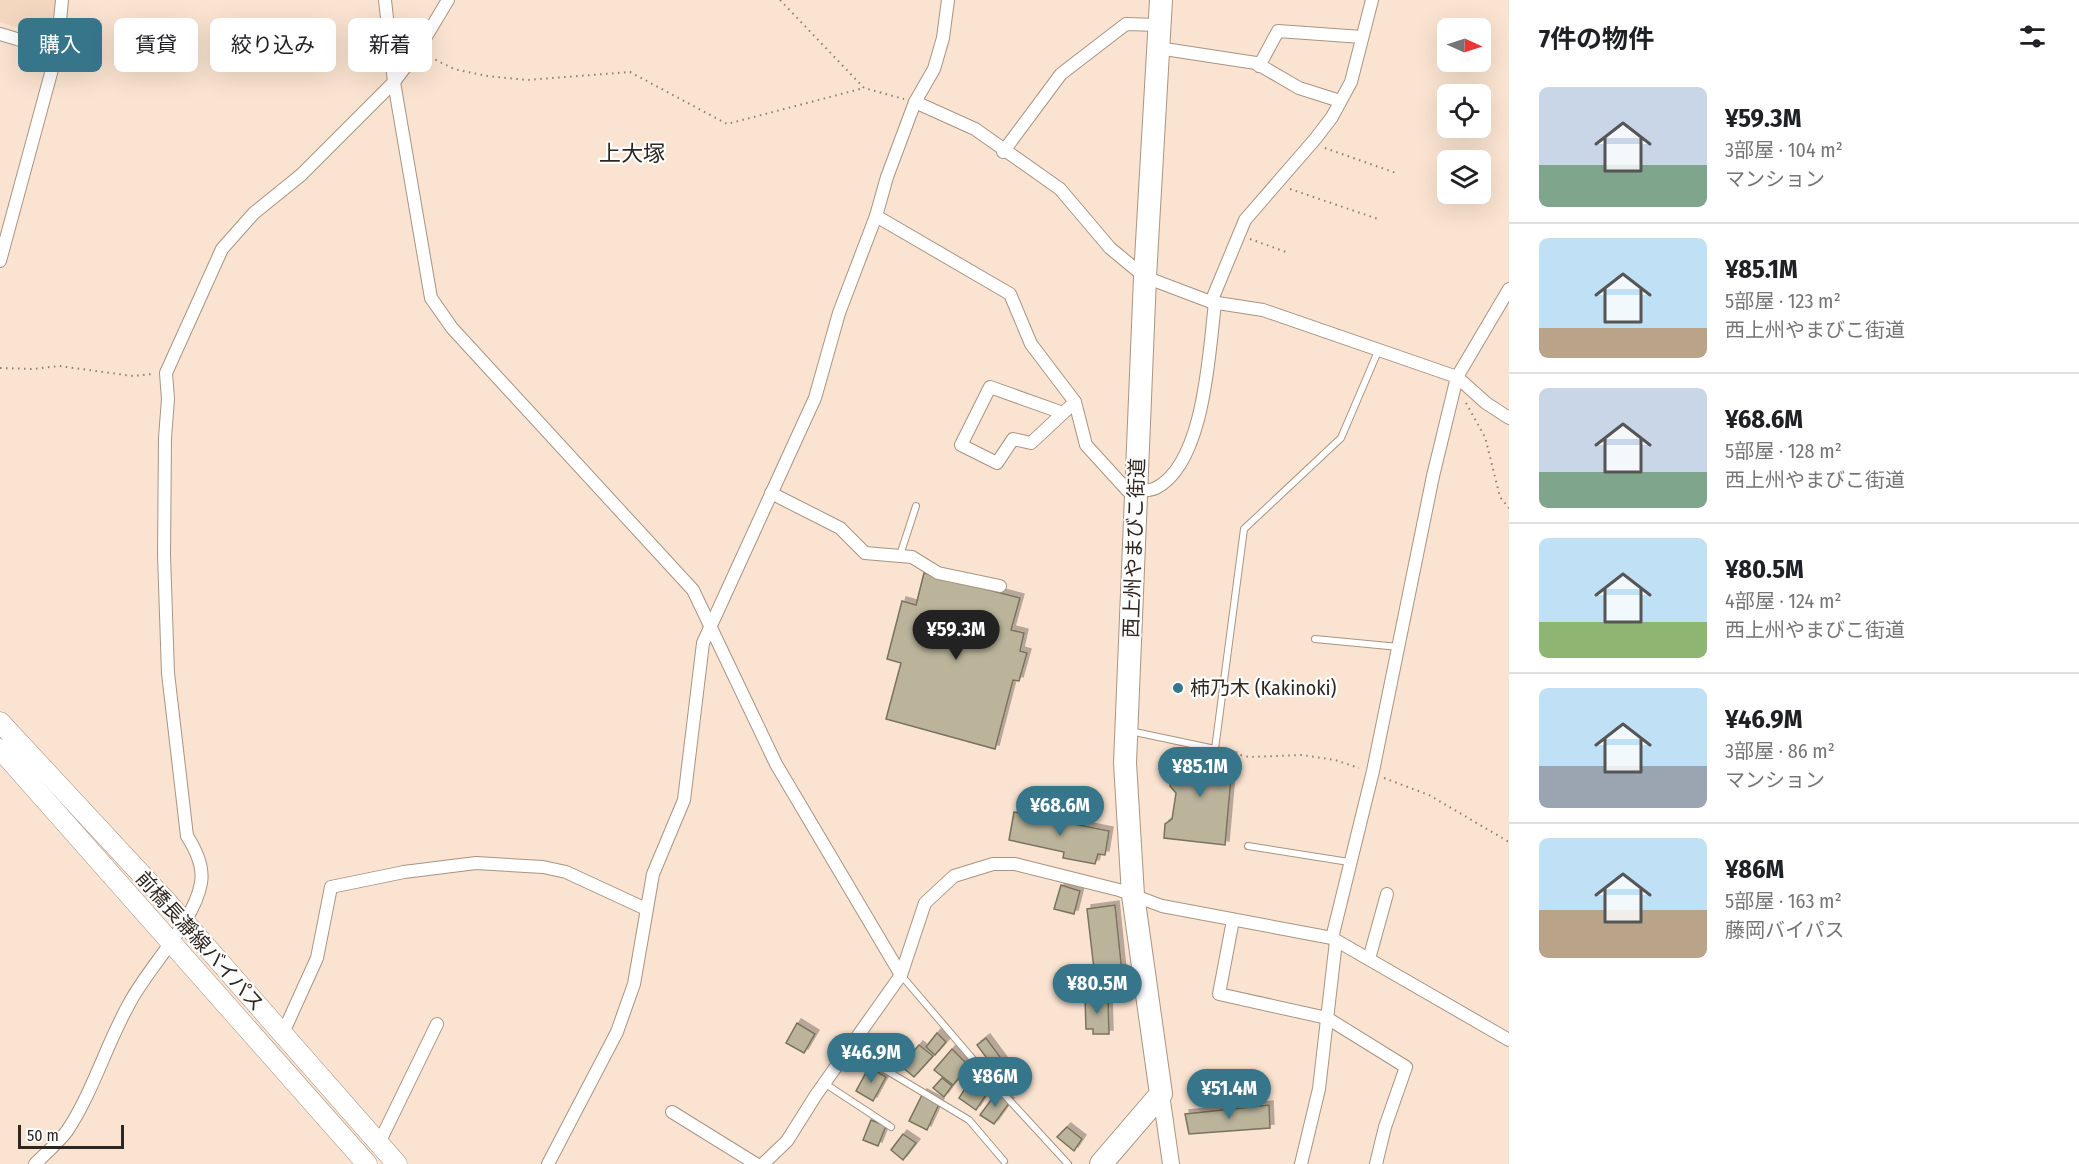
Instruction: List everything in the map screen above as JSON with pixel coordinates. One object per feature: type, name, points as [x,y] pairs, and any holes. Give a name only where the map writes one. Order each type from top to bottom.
[{"type":"highway","name":"西上州やまびこ街道","points":[[1161,0],[1145,277],[1125,774],[1133,895],[1161,1094]]},
{"type":"highway","points":[[1101,1164],[1161,1094]]},
{"type":"main road","name":"前橋長瀞線バイパス","points":[[0,722],[184,921],[397,1164]]},
{"type":"main road","name":"前橋長瀞線バイパス","points":[[0,749],[367,1164]]},
{"type":"street","points":[[60,18],[62,0]]},
{"type":"street","points":[[385,0],[394,82],[431,298],[452,328],[693,590],[711,623],[776,764],[901,975]]},
{"type":"street","points":[[432,27],[448,0]]},
{"type":"street","points":[[548,1164],[617,1032],[634,984],[653,874],[684,800],[703,643],[815,398],[839,313],[876,216],[887,177],[915,102],[934,69],[943,38],[948,0]]},
{"type":"street","points":[[876,216],[1010,294],[1031,344],[1076,402],[1086,445],[1128,491],[1155,488],[1174,471],[1194,437],[1213,302],[1245,220],[1311,143],[1341,101],[1351,82],[1372,0]]},
{"type":"street","points":[[1003,152],[1061,74],[1126,24],[1159,25]]},
{"type":"street","points":[[1259,66],[1278,31],[1362,37]]},
{"type":"street","points":[[0,34],[18,39]]},
{"type":"street","points":[[1158,48],[1259,66],[1299,88],[1341,101]]},
{"type":"street","points":[[0,261],[51,72]]},
{"type":"street","points":[[35,1164],[66,1132],[88,1092],[129,1002],[194,907],[202,871],[196,850],[187,836],[168,674],[164,555],[165,438],[168,399],[166,373],[222,249],[254,213],[301,175],[402,72]]},
{"type":"street","points":[[915,102],[975,129],[1003,152],[1060,189],[1110,248],[1145,277],[1213,302],[1263,310],[1457,376],[1486,403],[1509,418]]},
{"type":"street","points":[[1301,1164],[1319,1089],[1334,940],[1349,862],[1373,771],[1400,647],[1433,476],[1457,376],[1509,289]]},
{"type":"street","points":[[1063,413],[990,387],[961,445],[997,463],[1013,439],[1031,442],[1076,402]]},
{"type":"street","points":[[771,493],[840,528],[865,553],[912,557],[938,573],[1000,586]]},
{"type":"street","points":[[283,1033],[317,958],[331,887],[404,872],[476,863],[532,866],[566,872],[646,909]]},
{"type":"street","points":[[763,1164],[787,1141],[824,1083],[901,975],[925,903],[946,881],[961,873],[993,864],[1015,864],[1133,895],[1162,906],[1334,940],[1509,1040]]},
{"type":"street","points":[[1369,959],[1387,894]]},
{"type":"street","points":[[1233,920],[1219,994],[1327,1018],[1406,1067],[1385,1127],[1376,1164]]},
{"type":"street","points":[[379,1143],[437,1024]]},
{"type":"street","points":[[1161,1094],[1171,1164]]},
{"type":"street","points":[[672,1112],[756,1164]]},
{"type":"lane","points":[[1127,730],[1215,749],[1245,528],[1341,438],[1379,350]]},
{"type":"lane","points":[[900,556],[916,506]]},
{"type":"lane","points":[[1315,639],[1400,647]]},
{"type":"lane","points":[[1248,846],[1349,862]]},
{"type":"lane","points":[[901,975],[989,1078],[1068,1164]]},
{"type":"lane","points":[[849,1048],[969,1120],[1004,1161]]},
{"type":"lane","points":[[824,1083],[891,1126]]},
{"type":"path","points":[[780,0],[864,88]]},
{"type":"path","points":[[432,57],[454,69],[487,76],[527,80],[630,72],[728,124],[864,88],[915,102]]},
{"type":"path","points":[[1311,143],[1396,173]]},
{"type":"path","points":[[1276,184],[1378,219]]},
{"type":"path","points":[[1239,234],[1286,252]]},
{"type":"path","points":[[0,368],[33,369],[59,366],[133,376],[166,373]]},
{"type":"path","points":[[1457,376],[1465,402],[1485,437],[1500,497],[1509,507]]},
{"type":"shaded area","points":[[0,0],[57,0],[56,18],[18,18],[18,28],[0,22]]},
{"type":"building","points":[[924,573],[1020,598],[1011,630],[1024,633],[1020,651],[1027,653],[1019,681],[1013,680],[995,749],[886,719],[901,663],[887,659],[902,601],[916,605]]},
{"type":"building","points":[[1173,753],[1233,756],[1225,845],[1164,838],[1165,824],[1172,819],[1176,793],[1170,786]]},
{"type":"building","points":[[1014,812],[1109,831],[1105,855],[1098,854],[1095,864],[1063,858],[1064,852],[1009,840]]},
{"type":"building","points":[[1061,885],[1080,891],[1074,914],[1054,909]]},
{"type":"building","points":[[1115,905],[1124,992],[1097,995],[1087,909]]},
{"type":"building","points":[[1085,998],[1108,998],[1109,1034],[1093,1034],[1093,1029],[1086,1029]]},
{"type":"building","points":[[797,1023],[815,1034],[804,1053],[786,1043]]},
{"type":"building","points":[[937,1033],[946,1042],[935,1055],[926,1047]]},
{"type":"building","points":[[986,1038],[1009,1069],[1000,1076],[977,1045]]},
{"type":"building","points":[[919,1045],[933,1056],[914,1077],[901,1066]]},
{"type":"building","points":[[952,1049],[969,1066],[953,1085],[934,1070]]},
{"type":"building","points":[[869,1067],[886,1077],[873,1101],[856,1091]]},
{"type":"building","points":[[975,1073],[993,1084],[976,1110],[959,1098]]},
{"type":"building","points":[[942,1078],[952,1086],[944,1097],[933,1088]]},
{"type":"building","points":[[997,1092],[1010,1102],[994,1124],[980,1115]]},
{"type":"building","points":[[923,1093],[940,1102],[927,1130],[909,1121]]},
{"type":"building","points":[[1269,1105],[1270,1128],[1189,1134],[1185,1114]]},
{"type":"building","points":[[871,1120],[886,1126],[878,1146],[863,1140]]},
{"type":"building","points":[[1067,1127],[1082,1139],[1074,1151],[1057,1137]]},
{"type":"building","points":[[903,1134],[916,1143],[903,1160],[891,1150]]},
{"type":"place","name":"柿乃木 (Kakinoki)","points":[[1178,688]]},
{"type":"district","name":"上大塚","points":[[632,153]]}]
